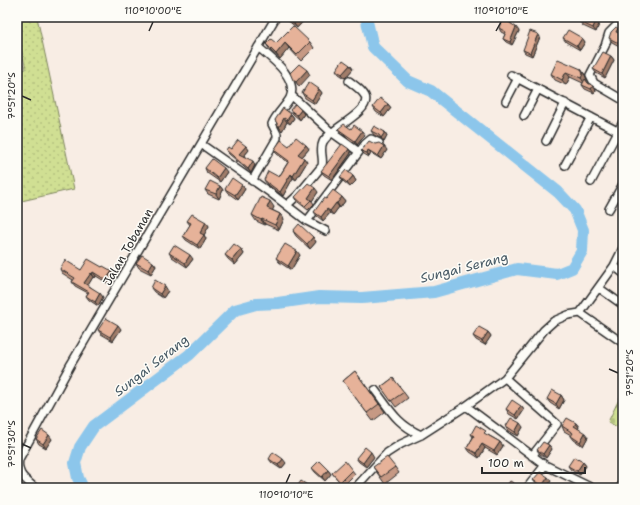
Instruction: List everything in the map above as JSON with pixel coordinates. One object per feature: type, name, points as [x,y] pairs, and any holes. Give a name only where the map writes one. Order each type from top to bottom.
[{"type":"street","name":"Jalan Tobanan","points":[[35,488],[21,474],[17,466],[19,459],[71,364],[276,17]]},
{"type":"street","points":[[623,19],[609,33],[605,46],[590,75],[594,83],[623,100]]},
{"type":"street","points":[[252,181],[277,138],[277,134],[272,124],[291,95],[291,89],[286,72],[258,47]]},
{"type":"street","points":[[506,101],[514,76],[620,132]]},
{"type":"street","points":[[287,205],[298,195],[322,166],[322,146],[326,136],[356,115],[365,103],[366,99],[364,94],[350,81]]},
{"type":"street","points":[[524,116],[538,89]]},
{"type":"street","points":[[291,95],[331,132],[359,152]]},
{"type":"street","points":[[546,141],[565,103]]},
{"type":"street","points":[[565,165],[591,117]]},
{"type":"street","points":[[590,182],[620,132],[623,122]]},
{"type":"street","points":[[307,220],[365,144],[371,139],[379,143]]},
{"type":"street","points":[[201,144],[307,220],[326,231]]},
{"type":"street","points":[[609,209],[623,184]]},
{"type":"street","points":[[355,488],[387,452],[421,435],[466,406],[505,378],[549,325],[562,317],[580,313],[614,266],[623,248]]},
{"type":"street","points":[[614,266],[623,273]]},
{"type":"street","points":[[599,288],[623,305]]},
{"type":"street","points":[[580,313],[623,343]]},
{"type":"street","points":[[505,378],[556,424],[532,456]]},
{"type":"street","points":[[376,390],[399,422],[421,435]]},
{"type":"street","points":[[466,406],[544,465],[592,488]]},
{"type":"street","points":[[527,488],[544,465]]},
{"type":"green space","points":[[37,17],[74,189],[17,202],[17,71],[26,69],[17,31],[17,20]]},
{"type":"green space","points":[[623,391],[623,430],[608,422]]},
{"type":"building","points":[[286,17],[300,17],[294,24]]},
{"type":"building","points":[[503,17],[509,17],[507,21],[516,27],[510,42],[503,39],[506,32],[499,28]]},
{"type":"building","points":[[582,17],[591,17],[596,20],[593,28],[580,22]]},
{"type":"building","points":[[293,26],[310,42],[297,55],[285,43],[276,54],[266,44],[271,39],[276,43]]},
{"type":"building","points":[[616,27],[618,28],[616,32],[623,34],[621,38],[623,39],[623,51],[620,50],[622,45],[609,38],[611,32]]},
{"type":"building","points":[[568,30],[582,38],[577,46],[563,38]]},
{"type":"building","points":[[530,31],[538,34],[530,53],[523,50]]},
{"type":"building","points":[[603,52],[611,56],[602,74],[593,69]]},
{"type":"building","points":[[558,59],[581,69],[583,74],[581,78],[566,72],[562,80],[551,74]]},
{"type":"building","points":[[343,60],[350,65],[342,74],[336,70]]},
{"type":"building","points":[[299,64],[307,70],[296,82],[293,80],[290,73]]},
{"type":"building","points":[[585,79],[593,86],[591,89],[582,85]]},
{"type":"building","points":[[309,82],[319,89],[312,100],[302,93]]},
{"type":"building","points":[[380,98],[388,104],[381,113],[373,107]]},
{"type":"building","points":[[295,104],[301,110],[297,115],[290,110]]},
{"type":"building","points":[[283,108],[291,114],[287,120],[284,118],[279,127],[275,120]]},
{"type":"building","points":[[344,124],[351,129],[354,125],[362,131],[355,141],[338,129]]},
{"type":"building","points":[[374,126],[385,132],[381,138],[379,135],[371,131]]},
{"type":"building","points":[[296,137],[306,145],[298,154],[304,158],[293,176],[291,174],[280,192],[264,180],[268,171],[279,177],[289,161],[274,150],[281,140],[289,146]]},
{"type":"building","points":[[238,140],[246,146],[239,154],[253,161],[248,169],[226,150],[228,147],[231,149]]},
{"type":"building","points":[[369,141],[375,144],[379,143],[384,146],[378,156],[368,150],[367,153],[361,151]]},
{"type":"building","points":[[342,144],[349,149],[329,176],[321,171]]},
{"type":"building","points":[[212,159],[224,168],[217,178],[205,168]]},
{"type":"building","points":[[346,170],[353,176],[347,183],[340,177]]},
{"type":"building","points":[[232,178],[242,185],[235,195],[225,189]]},
{"type":"building","points":[[210,181],[220,186],[216,194],[205,190]]},
{"type":"building","points":[[308,183],[315,188],[308,198],[311,200],[305,206],[295,197]]},
{"type":"building","points":[[333,190],[342,197],[330,211],[327,209],[321,217],[314,212],[324,198],[326,199]]},
{"type":"building","points":[[261,197],[270,201],[267,208],[280,214],[275,225],[252,215]]},
{"type":"building","points":[[192,214],[206,222],[200,233],[204,235],[197,245],[183,236],[191,223],[187,221]]},
{"type":"building","points":[[299,224],[313,237],[307,244],[293,231]]},
{"type":"building","points":[[234,244],[241,249],[232,260],[225,255]]},
{"type":"building","points":[[285,244],[297,251],[288,266],[276,258]]},
{"type":"building","points":[[174,245],[190,255],[185,263],[169,253]]},
{"type":"building","points":[[142,255],[153,262],[148,270],[136,263]]},
{"type":"building","points":[[88,259],[112,271],[106,280],[93,272],[84,283],[100,293],[95,302],[86,296],[89,292],[72,282],[75,278],[60,269],[65,260],[81,270]]},
{"type":"building","points":[[155,280],[165,286],[160,294],[151,288]]},
{"type":"building","points":[[106,318],[118,325],[110,337],[98,330]]},
{"type":"building","points":[[479,327],[488,332],[482,341],[473,336]]},
{"type":"building","points":[[355,371],[379,404],[367,413],[343,381]]},
{"type":"building","points":[[393,378],[404,392],[391,401],[381,387]]},
{"type":"building","points":[[552,390],[561,395],[556,404],[547,399]]},
{"type":"building","points":[[512,400],[521,406],[515,415],[506,409]]},
{"type":"building","points":[[511,418],[520,423],[515,432],[506,426]]},
{"type":"building","points":[[567,418],[576,423],[574,426],[585,433],[580,442],[571,436],[573,433],[562,426]]},
{"type":"building","points":[[476,425],[486,431],[484,433],[500,442],[494,451],[482,444],[476,453],[467,448],[474,436],[471,434]]},
{"type":"building","points":[[42,430],[49,435],[43,444],[36,439]]},
{"type":"building","points":[[543,442],[549,445],[543,454],[537,450]]},
{"type":"building","points":[[365,447],[371,452],[363,463],[356,458]]},
{"type":"building","points":[[273,452],[283,459],[278,465],[269,459]]},
{"type":"building","points":[[387,457],[395,467],[381,477],[373,467]]},
{"type":"building","points":[[574,457],[583,462],[577,471],[568,466]]},
{"type":"building","points":[[319,461],[328,470],[322,477],[312,468]]},
{"type":"building","points":[[345,461],[352,470],[340,482],[332,473]]},
{"type":"building","points":[[540,472],[548,477],[542,486],[533,480]]},
{"type":"building","points":[[301,481],[312,488],[296,488]]},
{"type":"building","points":[[510,481],[522,488],[505,488]]},
{"type":"building","points":[[619,481],[623,484],[623,488],[614,488]]},
{"type":"waterway","name":"Sungai Serang","points":[[80,488],[81,484],[78,478],[75,463],[80,447],[94,426],[189,355],[235,310],[256,304],[278,303],[319,297],[362,298],[434,292],[517,269],[557,274],[572,268],[582,251],[583,230],[575,210],[558,192],[431,91],[408,81],[373,47],[366,17]]}]
